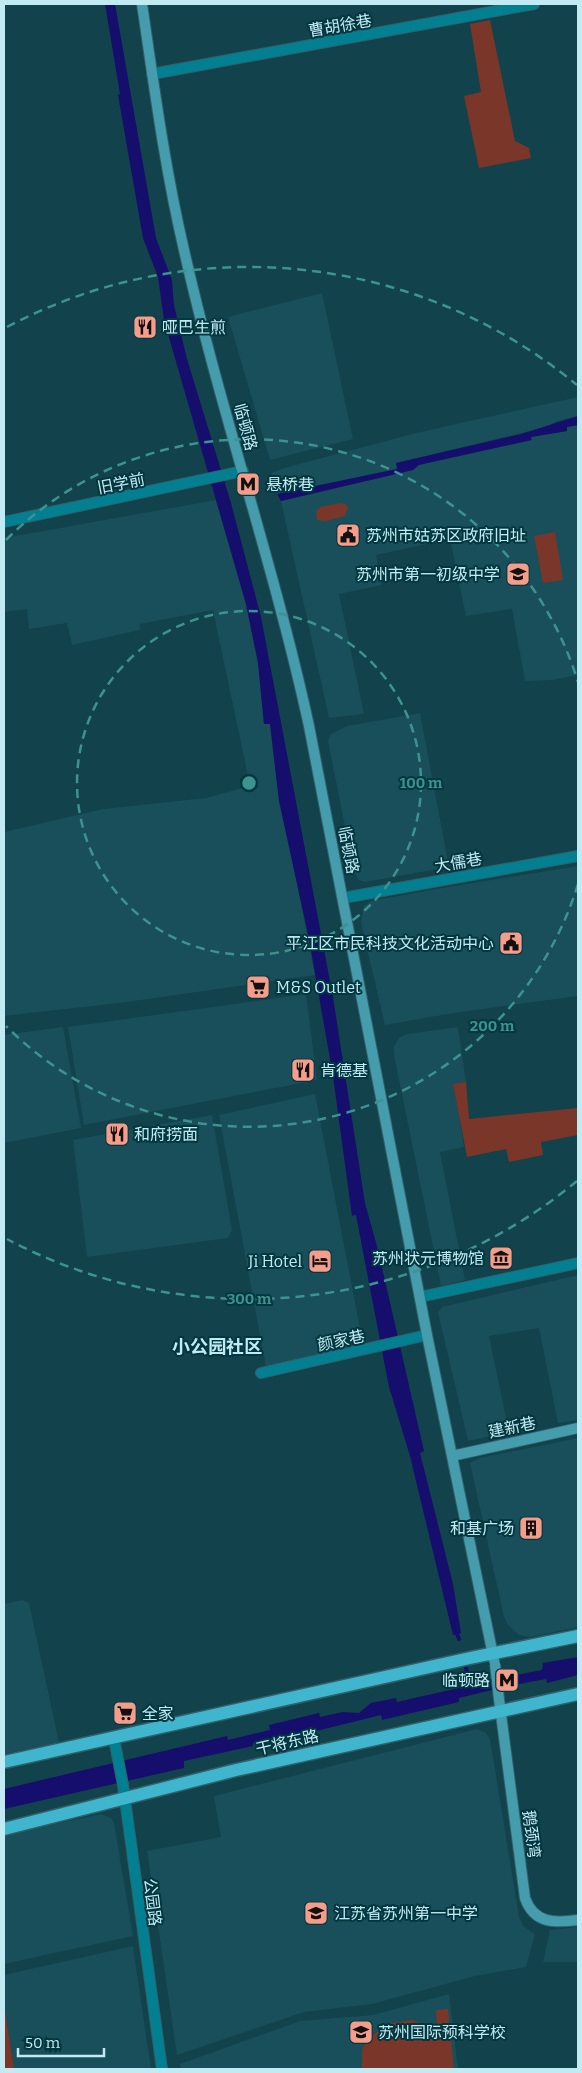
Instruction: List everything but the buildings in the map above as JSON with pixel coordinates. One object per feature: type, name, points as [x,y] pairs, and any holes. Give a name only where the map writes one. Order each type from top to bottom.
[{"type":"main road","name":"临顿路","points":[[142,4],[170,184],[184,251],[289,638],[343,898],[427,1335],[494,1659],[500,1704]]},
{"type":"main road","name":"建新巷","points":[[452,1456],[578,1428]]},
{"type":"main road","points":[[4,1762],[114,1739],[470,1658],[494,1659],[578,1636]]},
{"type":"main road","name":"干将东路","points":[[4,1828],[124,1792],[500,1704],[578,1694]]},
{"type":"main road","name":"鹅颈湾","points":[[500,1704],[527,1903],[535,1915],[544,1920],[555,1922],[578,1920]]},
{"type":"street","name":"曹胡徐巷","points":[[152,74],[534,4]]},
{"type":"street","name":"旧学前","points":[[4,522],[243,472]]},
{"type":"street","name":"大儒巷","points":[[343,898],[578,856]]},
{"type":"street","points":[[420,1297],[578,1264]]},
{"type":"street","name":"颜家巷","points":[[261,1373],[377,1348],[427,1335]]},
{"type":"street","name":"公园路","points":[[114,1739],[124,1792],[162,2069]]},
{"type":"shaded area","points":[[105,4],[115,4],[156,238],[172,280],[174,305],[187,359],[231,503],[261,617],[333,997],[365,1203],[378,1250],[424,1451],[420,1453],[453,1584],[461,1633],[453,1635],[410,1456],[389,1387],[356,1215],[352,1216],[333,1076],[309,939],[279,801],[270,724],[264,724],[258,663],[246,604],[164,320],[158,277],[143,238],[118,95],[120,94]]},
{"type":"shaded area","points":[[490,20],[515,141],[529,148],[531,158],[479,168],[464,96],[481,92],[470,24]]},
{"type":"shaded area","points":[[322,293],[353,439],[270,460],[228,317]]},
{"type":"shaded area","points":[[578,397],[578,416],[557,421],[546,427],[397,463],[397,469],[277,494],[272,473],[284,468],[416,433]]},
{"type":"shaded area","points":[[578,416],[578,425],[567,427],[567,431],[531,437],[532,440],[419,465],[413,470],[281,501],[277,494],[397,469],[396,463],[521,434]]},
{"type":"shaded area","points":[[578,425],[578,675],[553,680],[525,681],[512,609],[466,616],[450,539],[376,555],[382,585],[339,594],[364,714],[329,718],[281,501],[413,470],[419,465],[531,440],[531,437],[567,431],[567,427]]},
{"type":"shaded area","points":[[216,500],[246,604],[258,663],[264,723],[270,723],[279,801],[315,975],[127,1002],[4,1016],[4,832],[103,809],[206,798],[250,786],[213,610],[140,624],[140,630],[72,645],[67,623],[29,629],[27,609],[4,612],[4,538]]},
{"type":"shaded area","points":[[340,503],[348,507],[345,516],[326,521],[317,520],[316,512],[320,507]]},
{"type":"shaded area","points":[[555,532],[563,580],[543,583],[534,536]]},
{"type":"shaded area","points":[[420,713],[449,867],[365,882],[359,880],[354,872],[328,741],[331,734],[347,726]]},
{"type":"shaded area","name":"平江区市民科技文化活动中心","points":[[578,866],[578,996],[454,1013],[385,1025],[361,923],[364,906],[371,901]]},
{"type":"shaded area","points":[[306,994],[317,1080],[84,1125],[68,1027]]},
{"type":"shaded area","points":[[63,1027],[81,1128],[4,1143],[4,1035]]},
{"type":"shaded area","points":[[458,1027],[466,1082],[454,1085],[464,1147],[440,1152],[465,1280],[441,1286],[394,1055],[394,1046],[399,1038],[407,1034]]},
{"type":"shaded area","points":[[466,1082],[469,1119],[578,1108],[578,1135],[541,1142],[543,1155],[509,1162],[506,1149],[467,1157],[453,1084]]},
{"type":"shaded area","points":[[315,1094],[364,1349],[266,1367],[219,1115]]},
{"type":"shaded area","points":[[212,1115],[232,1230],[228,1238],[87,1257],[73,1140]]},
{"type":"shaded area","points":[[578,1275],[578,1420],[558,1423],[539,1328],[489,1336],[509,1432],[468,1441],[438,1312],[442,1307]]},
{"type":"shaded area","name":"和基广场","points":[[578,1438],[578,1627],[530,1637],[519,1635],[508,1625],[504,1617],[470,1463],[479,1458]]},
{"type":"shaded area","points":[[22,1600],[29,1603],[59,1742],[4,1754],[4,1604]]},
{"type":"shaded area","points":[[578,1657],[578,1675],[547,1683],[546,1679],[492,1690],[459,1698],[459,1702],[382,1720],[381,1715],[296,1736],[286,1735],[253,1743],[253,1746],[184,1761],[184,1768],[4,1809],[4,1789],[227,1736],[228,1740],[270,1730],[269,1725],[319,1713],[320,1717],[343,1712],[359,1713],[371,1703],[396,1698],[397,1702],[463,1687],[462,1673],[471,1671],[473,1683],[542,1670],[543,1663]]},
{"type":"shaded area","name":"江苏省苏州第一中学","points":[[477,1729],[486,1733],[490,1739],[519,1917],[523,1926],[535,1934],[526,1967],[475,1976],[372,2004],[304,2012],[177,2055],[147,1851],[221,1837],[214,1796]]},
{"type":"shaded area","points":[[101,1814],[111,1818],[114,1823],[133,1936],[4,1964],[4,1835]]},
{"type":"shaded area","points":[[578,1927],[578,1962],[543,1962],[550,1930]]},
{"type":"shaded area","points":[[133,1946],[151,2069],[14,2069],[4,2003],[4,1975]]},
{"type":"shaded area","name":"苏州国际预科学校","points":[[449,1994],[458,2069],[181,2069],[180,2064],[300,2021],[373,2015]]},
{"type":"shaded area","points":[[4,2003],[14,2069],[4,2069]]},
{"type":"shaded area","points":[[448,2009],[454,2069],[362,2069],[362,2050],[367,2040],[387,2024],[412,2020],[437,2029],[436,2010]]},
{"type":"waterway","points":[[457,1634],[459,1639]]},
{"type":"waterway","points":[[466,1668],[467,1672]]},
{"type":"place","name":"哑巴生煎","points":[[145,327]]},
{"type":"place","name":"悬桥巷","points":[[248,484]]},
{"type":"place","name":"苏州市姑苏区政府旧址","points":[[348,535]]},
{"type":"place","name":"苏州市第一初级中学","points":[[518,574]]},
{"type":"place","name":"平江区市民科技文化活动中心","points":[[511,943]]},
{"type":"place","name":"M&S Outlet","points":[[258,987]]},
{"type":"place","name":"肯德基","points":[[303,1070]]},
{"type":"place","name":"和府捞面","points":[[117,1134]]},
{"type":"place","name":"苏州状元博物馆","points":[[501,1258]]},
{"type":"place","name":"Ji Hotel","points":[[320,1261]]},
{"type":"place","name":"和基广场","points":[[531,1528]]},
{"type":"place","name":"临顿路","points":[[507,1680]]},
{"type":"place","name":"全家","points":[[125,1713]]},
{"type":"place","name":"江苏省苏州第一中学","points":[[316,1913]]},
{"type":"place","name":"苏州国际预科学校","points":[[361,2032]]},
{"type":"district","name":"小公园社区","points":[[217,1347]]}]
